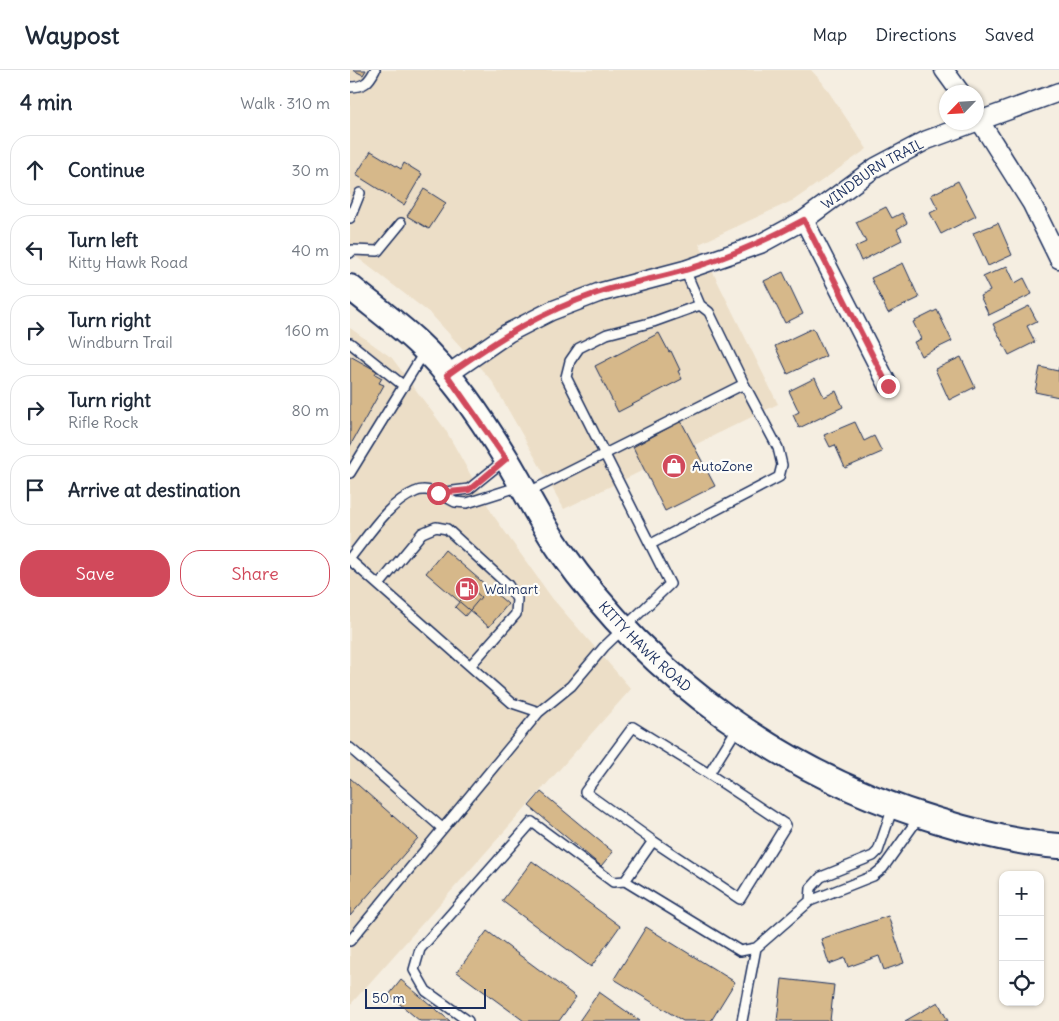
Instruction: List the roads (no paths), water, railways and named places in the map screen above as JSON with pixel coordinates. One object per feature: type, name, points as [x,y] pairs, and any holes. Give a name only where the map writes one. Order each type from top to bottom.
[{"type":"main road","name":"KITTY HAWK ROAD","points":[[352,293],[425,351],[447,375],[506,459],[559,549],[624,629],[666,669],[764,743],[814,771],[893,807],[1005,838],[1059,846]]},
{"type":"street","points":[[944,70],[955,85]]},
{"type":"street","name":"WINDBURN TRAIL","points":[[984,118],[1059,92]]},
{"type":"street","name":"WINDBURN TRAIL","points":[[447,375],[508,333],[551,311],[598,293],[685,270],[760,244],[804,220],[876,167],[927,140],[952,130]]},
{"type":"street","points":[[984,130],[1032,204],[1059,259]]},
{"type":"street","points":[[804,220],[888,386]]},
{"type":"lane","points":[[350,87],[359,87],[368,82],[375,70]]},
{"type":"lane","points":[[350,218],[360,193]]},
{"type":"lane","points":[[351,250],[378,251],[401,223]]},
{"type":"lane","points":[[650,544],[779,477],[782,465],[778,448],[709,312],[700,305],[685,270]]},
{"type":"lane","points":[[350,941],[539,712],[571,686],[604,647],[670,584],[566,377],[570,361],[579,348],[607,334],[653,322],[700,305]]},
{"type":"lane","points":[[350,343],[404,386]]},
{"type":"lane","points":[[350,474],[425,351]]},
{"type":"lane","points":[[539,712],[512,703],[350,559],[388,513],[402,500],[416,491],[425,490],[438,493],[455,502],[467,503],[524,489],[606,454],[744,384]]},
{"type":"lane","points":[[438,493],[469,490],[506,459]]},
{"type":"lane","points":[[379,584],[422,533],[436,527],[447,529],[454,535],[508,585],[517,600],[516,614],[470,666]]},
{"type":"lane","points":[[709,774],[739,726]]},
{"type":"lane","points":[[633,727],[786,824],[740,899],[653,841],[585,792],[633,727]]},
{"type":"lane","points":[[350,748],[442,828]]},
{"type":"lane","points":[[810,901],[811,888],[821,877],[873,856],[878,851],[893,807]]},
{"type":"lane","points":[[468,1021],[426,991],[414,970],[420,949],[532,822],[613,882],[625,881],[740,951],[756,948],[810,901],[874,876],[883,868],[921,816]]},
{"type":"lane","points":[[625,881],[653,841]]},
{"type":"lane","points":[[854,864],[861,881]]},
{"type":"lane","points":[[742,1021],[756,948]]},
{"type":"place","name":"AutoZone","points":[[674,466]]},
{"type":"place","name":"Walmart","points":[[467,589]]}]
